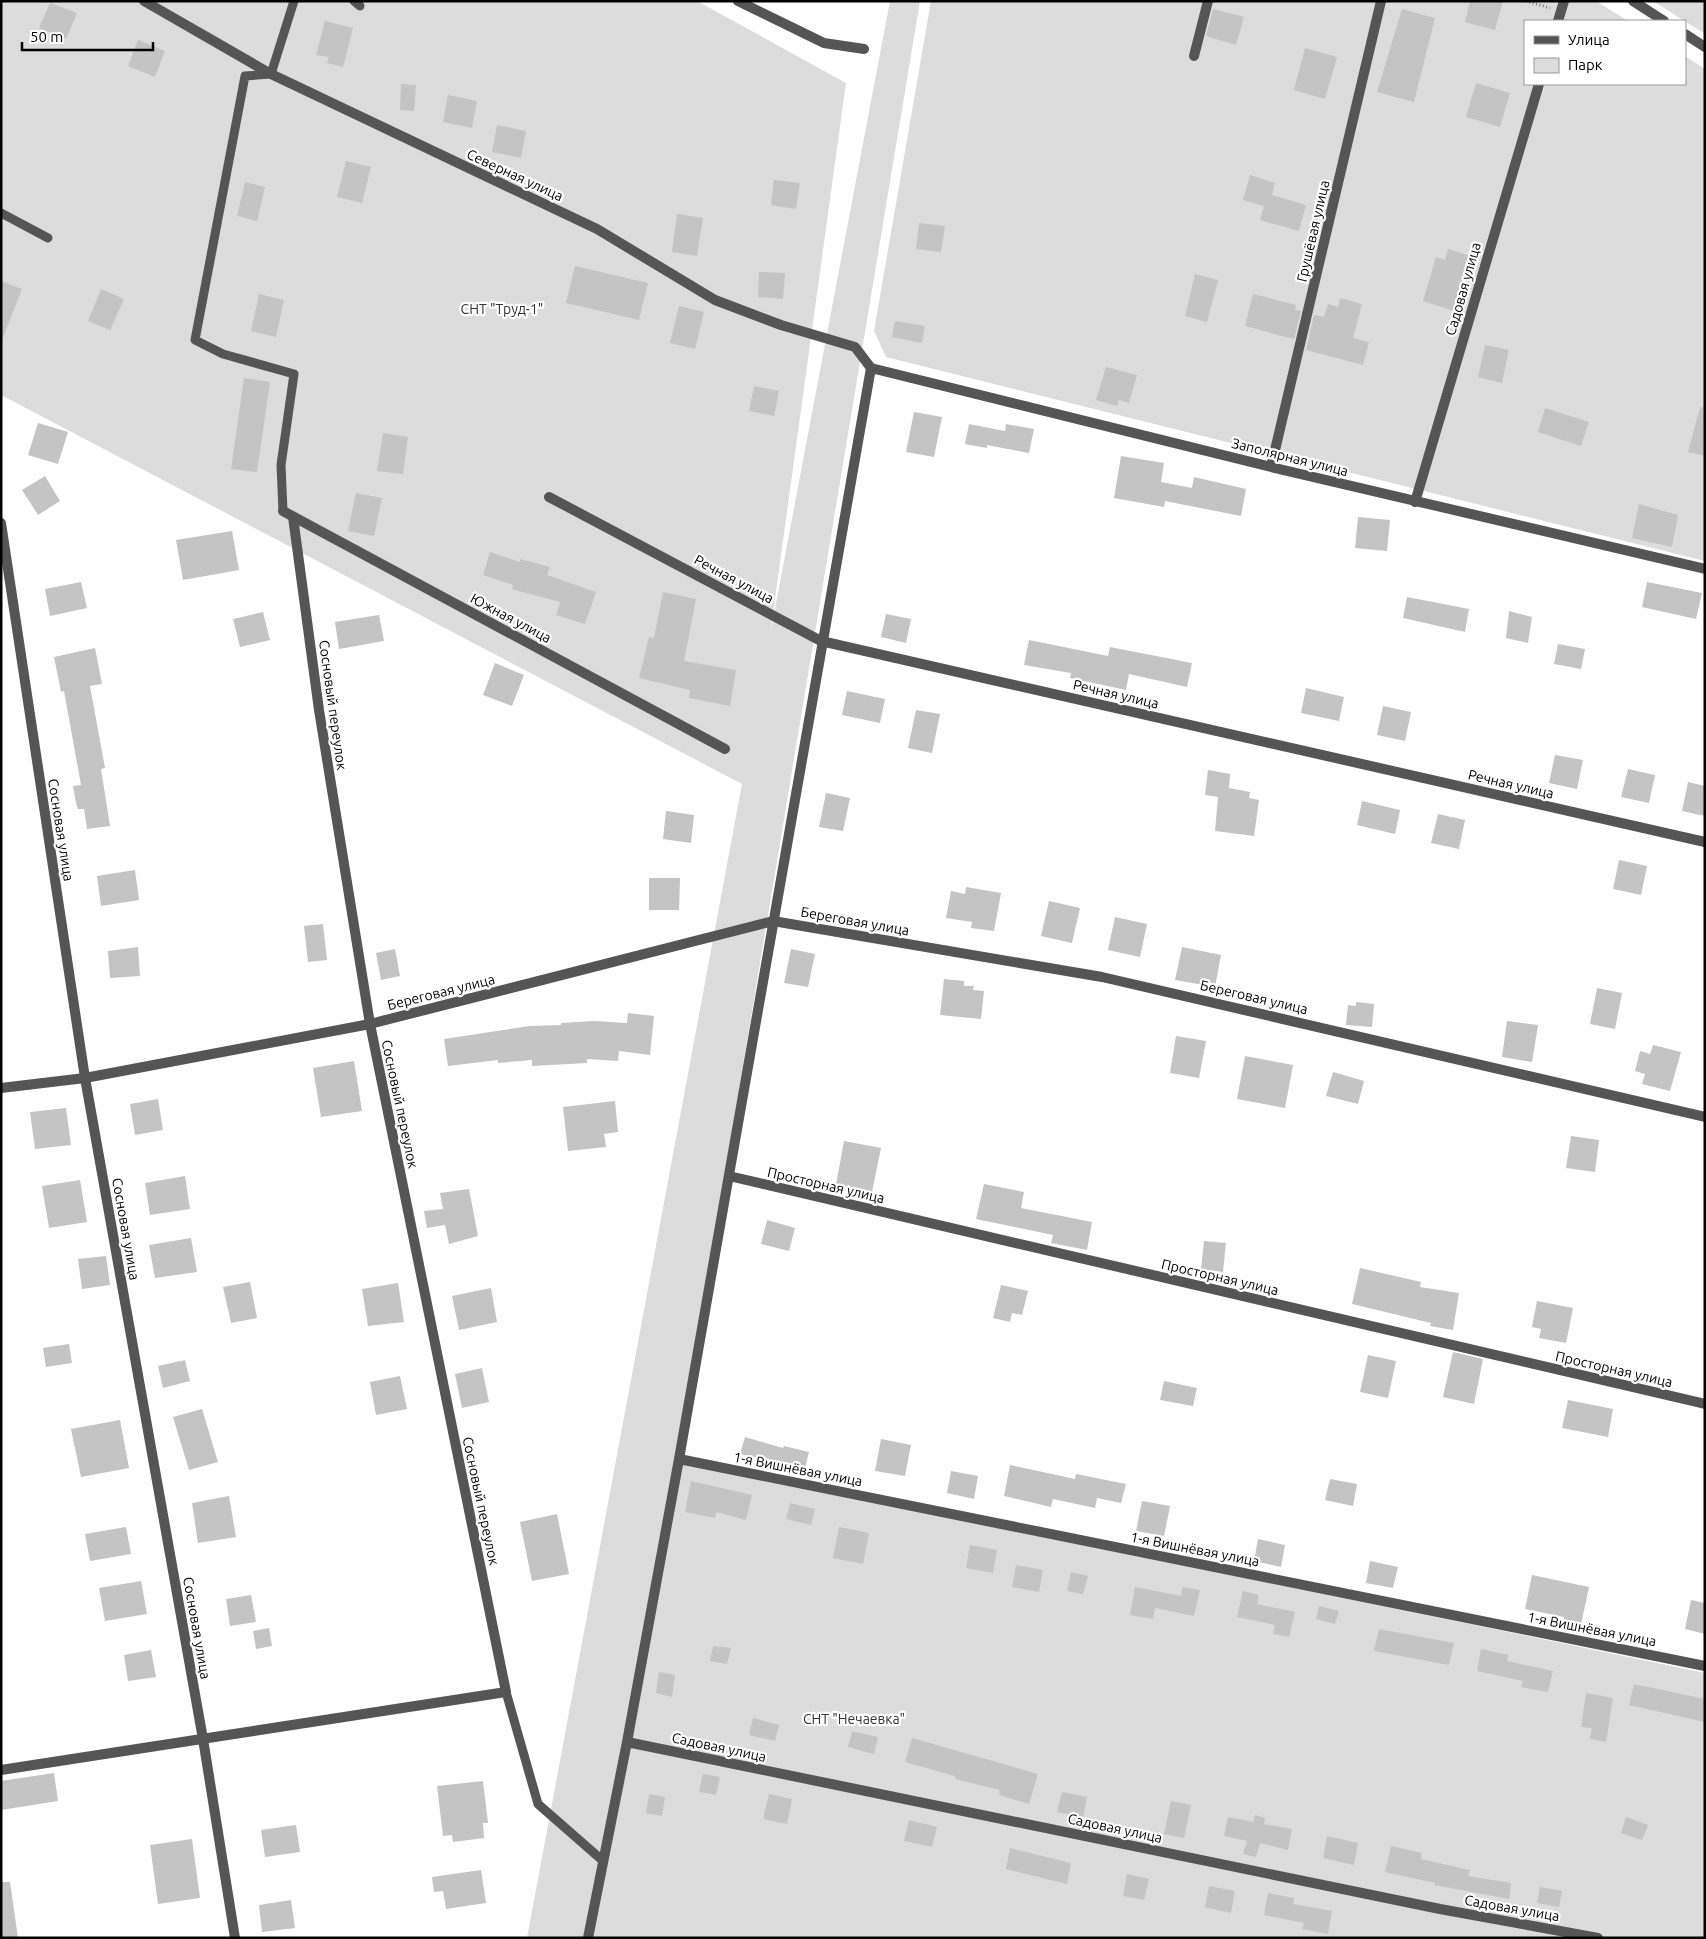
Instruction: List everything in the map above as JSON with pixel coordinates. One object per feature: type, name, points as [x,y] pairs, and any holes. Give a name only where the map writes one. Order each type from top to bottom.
[{"type":"street","name":"Северная улица","points":[[144,1],[272,74],[597,229],[715,300],[781,325],[855,347],[871,368]]},
{"type":"street","points":[[738,1],[824,43],[864,49]]},
{"type":"street","points":[[1194,56],[1208,1]]},
{"type":"street","name":"Грушёвая улица","points":[[1271,467],[1381,1]]},
{"type":"street","points":[[1633,1],[1662,20]]},
{"type":"street","points":[[1558,20],[1562,6]]},
{"type":"street","points":[[1686,35],[1705,47]]},
{"type":"street","name":"Садовая улица","points":[[1415,502],[1539,85]]},
{"type":"street","points":[[588,1938],[627,1742],[679,1459],[774,922],[821,641],[871,368]]},
{"type":"street","name":"Заполярная улица","points":[[871,368],[1415,502],[1705,569]]},
{"type":"street","name":"Речная улица","points":[[549,497],[821,641],[1705,842]]},
{"type":"street","name":"Южная улица","points":[[283,510],[725,749]]},
{"type":"street","name":"Сосновый переулок","points":[[293,517],[319,710],[370,1024],[506,1692]]},
{"type":"street","name":"Сосновая улица","points":[[1,523],[84,1078],[203,1739],[235,1938]]},
{"type":"street","name":"Береговая улица","points":[[1,1088],[84,1078],[370,1024],[774,922],[1102,977],[1705,1117]]},
{"type":"street","name":"Просторная улица","points":[[729,1176],[1705,1404]]},
{"type":"street","name":"1-я Вишнёвая улица","points":[[679,1459],[1705,1666]]},
{"type":"street","points":[[1,1770],[506,1692]]},
{"type":"street","name":"Садовая улица","points":[[627,1742],[1440,1909],[1598,1938]]},
{"type":"lane","points":[[283,510],[281,466],[294,374],[223,354],[195,340],[245,76],[272,74],[294,1]]},
{"type":"lane","points":[[1,213],[48,238]]},
{"type":"lane","points":[[506,1692],[538,1804],[602,1860]]},
{"type":"path","points":[[1526,1],[1562,6]]},
{"type":"green space","name":"СНТ \"Труд-1\"","points":[[1,1],[697,1],[846,83],[770,635],[890,1],[920,1],[698,1336],[587,1938],[527,1938],[742,784],[1,395]]},
{"type":"green space","points":[[931,1],[1596,1],[1626,20],[1524,20],[1524,85],[1686,85],[1686,57],[1705,69],[1705,561],[886,357],[874,331]]},
{"type":"green space","points":[[1653,1],[1705,1],[1705,34],[1686,22],[1686,20],[1683,20]]},
{"type":"green space","name":"СНТ \"Нечаевка\"","points":[[679,1459],[1705,1673],[1705,1938],[589,1938]]},
{"type":"building","points":[[1470,1],[1503,1],[1495,30],[1465,22]]},
{"type":"building","points":[[50,3],[77,13],[66,39],[39,28]]},
{"type":"building","points":[[1213,9],[1244,17],[1236,45],[1206,36]]},
{"type":"building","points":[[1402,9],[1435,18],[1414,102],[1377,92]]},
{"type":"building","points":[[325,21],[353,28],[343,67],[327,63],[329,57],[316,55]]},
{"type":"building","points":[[138,40],[165,51],[155,77],[128,66]]},
{"type":"building","points":[[1305,48],[1337,57],[1325,99],[1294,90]]},
{"type":"building","points":[[1476,83],[1510,93],[1500,127],[1466,117]]},
{"type":"building","points":[[401,84],[416,85],[414,111],[400,110]]},
{"type":"building","points":[[448,95],[477,101],[472,128],[443,122]]},
{"type":"building","points":[[497,125],[526,131],[521,158],[492,152]]},
{"type":"building","points":[[346,161],[371,167],[362,203],[337,197]]},
{"type":"building","points":[[1250,175],[1275,183],[1272,195],[1306,205],[1299,231],[1260,220],[1264,206],[1243,200]]},
{"type":"building","points":[[774,180],[800,183],[796,209],[771,205]]},
{"type":"building","points":[[245,182],[265,187],[257,221],[237,216]]},
{"type":"building","points":[[677,214],[703,218],[697,256],[672,252]]},
{"type":"building","points":[[919,223],[945,226],[941,252],[916,249]]},
{"type":"building","points":[[1448,249],[1471,256],[1454,311],[1423,301],[1436,257],[1445,260]]},
{"type":"building","points":[[575,266],[648,283],[639,320],[566,303]]},
{"type":"building","points":[[759,272],[785,273],[783,299],[758,297]]},
{"type":"building","points":[[1195,274],[1218,280],[1207,322],[1185,316]]},
{"type":"building","points":[[1,281],[22,289],[2,340],[1,340]]},
{"type":"building","points":[[101,289],[124,299],[110,330],[88,321]]},
{"type":"building","points":[[259,294],[284,300],[276,337],[251,331]]},
{"type":"building","points":[[1253,294],[1296,305],[1295,310],[1301,311],[1294,339],[1245,326]]},
{"type":"building","points":[[1340,298],[1362,304],[1353,338],[1369,342],[1363,365],[1306,350],[1314,315],[1324,317],[1328,304],[1338,307]]},
{"type":"building","points":[[679,306],[704,312],[695,349],[670,343]]},
{"type":"building","points":[[895,321],[925,326],[922,343],[892,337]]},
{"type":"building","points":[[1485,345],[1509,350],[1502,383],[1478,377]]},
{"type":"building","points":[[1106,367],[1137,375],[1129,403],[1119,400],[1117,406],[1096,400]]},
{"type":"building","points":[[244,378],[270,382],[257,472],[231,469]]},
{"type":"building","points":[[754,386],[779,391],[774,416],[749,411]]},
{"type":"building","points":[[1700,407],[1705,408],[1705,456],[1688,452]]},
{"type":"building","points":[[1545,408],[1589,422],[1581,446],[1538,432]]},
{"type":"building","points":[[914,412],[942,417],[934,457],[906,452]]},
{"type":"building","points":[[38,423],[68,432],[58,464],[28,455]]},
{"type":"building","points":[[969,424],[1005,431],[1006,424],[1034,429],[1029,453],[987,445],[987,448],[965,444]]},
{"type":"building","points":[[383,433],[408,437],[403,474],[377,471]]},
{"type":"building","points":[[1121,456],[1164,463],[1161,482],[1192,488],[1194,477],[1246,489],[1241,516],[1165,501],[1164,507],[1114,498]]},
{"type":"building","points":[[45,476],[60,501],[38,515],[22,490]]},
{"type":"building","points":[[356,493],[382,498],[374,536],[348,531]]},
{"type":"building","points":[[1639,504],[1678,515],[1672,547],[1632,538]]},
{"type":"building","points":[[1358,517],[1390,520],[1387,551],[1355,548]]},
{"type":"building","points":[[232,531],[239,570],[183,580],[176,540]]},
{"type":"building","points":[[490,552],[520,562],[520,559],[550,567],[547,575],[596,592],[585,624],[556,615],[560,602],[512,589],[513,585],[483,575]]},
{"type":"building","points":[[81,582],[87,608],[50,616],[45,589]]},
{"type":"building","points":[[1647,582],[1702,593],[1696,619],[1642,607]]},
{"type":"building","points":[[663,592],[696,599],[684,661],[736,670],[730,706],[689,698],[690,690],[639,678],[649,637],[654,638]]},
{"type":"building","points":[[1407,597],[1469,609],[1465,632],[1403,618]]},
{"type":"building","points":[[1509,611],[1532,617],[1528,643],[1506,638]]},
{"type":"building","points":[[263,612],[270,640],[240,647],[233,619]]},
{"type":"building","points":[[886,614],[911,619],[906,643],[881,637]]},
{"type":"building","points":[[379,615],[384,641],[339,649],[335,622]]},
{"type":"building","points":[[1029,640],[1108,656],[1110,647],[1192,663],[1187,687],[1129,674],[1126,690],[1070,678],[1071,673],[1024,665]]},
{"type":"building","points":[[1558,644],[1585,649],[1581,669],[1554,664]]},
{"type":"building","points":[[95,648],[102,684],[90,686],[105,768],[101,769],[110,826],[87,829],[84,809],[78,809],[76,803],[73,786],[81,785],[64,691],[61,692],[54,657]]},
{"type":"building","points":[[495,663],[524,675],[512,706],[483,695]]},
{"type":"building","points":[[1306,688],[1344,697],[1339,721],[1301,713]]},
{"type":"building","points":[[847,691],[885,699],[880,723],[842,715]]},
{"type":"building","points":[[1383,706],[1411,712],[1405,741],[1377,735]]},
{"type":"building","points":[[916,710],[940,714],[932,753],[908,748]]},
{"type":"building","points":[[1555,755],[1583,760],[1577,789],[1549,783]]},
{"type":"building","points":[[1628,769],[1655,775],[1649,803],[1621,797]]},
{"type":"building","points":[[1208,770],[1230,774],[1229,788],[1250,792],[1249,798],[1259,800],[1254,836],[1215,831],[1218,797],[1205,795]]},
{"type":"building","points":[[1688,782],[1705,786],[1705,816],[1682,811]]},
{"type":"building","points":[[826,793],[850,798],[843,831],[819,827]]},
{"type":"building","points":[[1362,801],[1400,810],[1395,834],[1357,825]]},
{"type":"building","points":[[666,811],[694,815],[691,843],[663,839]]},
{"type":"building","points":[[1438,814],[1465,820],[1459,849],[1431,843]]},
{"type":"building","points":[[1619,860],[1647,866],[1641,895],[1613,889]]},
{"type":"building","points":[[135,870],[139,900],[101,906],[97,876]]},
{"type":"building","points":[[649,878],[680,878],[679,910],[649,910]]},
{"type":"building","points":[[966,887],[1001,893],[994,931],[971,928],[972,922],[946,918],[951,891],[965,894]]},
{"type":"building","points":[[1049,901],[1080,908],[1072,943],[1041,936]]},
{"type":"building","points":[[1115,917],[1147,924],[1140,957],[1108,950]]},
{"type":"building","points":[[323,924],[327,960],[308,962],[304,926]]},
{"type":"building","points":[[138,947],[140,976],[110,978],[108,951]]},
{"type":"building","points":[[1182,947],[1221,955],[1215,987],[1175,980]]},
{"type":"building","points":[[395,949],[400,976],[381,980],[376,953]]},
{"type":"building","points":[[791,949],[815,954],[808,987],[784,983]]},
{"type":"building","points":[[944,979],[964,981],[964,986],[974,986],[973,990],[984,991],[981,1019],[940,1015]]},
{"type":"building","points":[[1597,988],[1622,993],[1615,1029],[1590,1024]]},
{"type":"building","points":[[1356,1002],[1374,1004],[1372,1027],[1346,1025],[1348,1005],[1356,1006]]},
{"type":"building","points":[[628,1013],[654,1016],[650,1055],[619,1051],[618,1061],[587,1059],[587,1063],[532,1066],[532,1060],[498,1063],[498,1060],[448,1066],[444,1039],[530,1026],[561,1025],[561,1023],[594,1021],[627,1023]]},
{"type":"building","points":[[1507,1021],[1538,1025],[1532,1062],[1502,1057]]},
{"type":"building","points":[[1176,1036],[1206,1041],[1199,1078],[1170,1073]]},
{"type":"building","points":[[1653,1045],[1681,1052],[1670,1091],[1642,1084],[1645,1074],[1635,1071],[1640,1051],[1650,1054]]},
{"type":"building","points":[[1245,1056],[1293,1065],[1285,1108],[1237,1099]]},
{"type":"building","points":[[354,1061],[362,1111],[321,1117],[313,1068]]},
{"type":"building","points":[[1333,1072],[1364,1081],[1358,1104],[1326,1096]]},
{"type":"building","points":[[158,1099],[163,1130],[135,1135],[130,1104]]},
{"type":"building","points":[[615,1101],[618,1132],[604,1134],[606,1147],[568,1151],[563,1107]]},
{"type":"building","points":[[66,1108],[71,1145],[35,1149],[30,1112]]},
{"type":"building","points":[[1571,1136],[1599,1140],[1595,1172],[1566,1168]]},
{"type":"building","points":[[844,1141],[881,1148],[872,1192],[836,1185]]},
{"type":"building","points":[[185,1176],[190,1209],[150,1215],[145,1183]]},
{"type":"building","points":[[80,1180],[87,1222],[49,1228],[42,1186]]},
{"type":"building","points":[[984,1184],[1024,1192],[1021,1208],[1092,1222],[1087,1250],[1051,1243],[1053,1235],[976,1219]]},
{"type":"building","points":[[469,1189],[478,1236],[449,1244],[445,1225],[427,1228],[424,1211],[443,1209],[440,1193]]},
{"type":"building","points":[[767,1220],[795,1228],[789,1251],[761,1244]]},
{"type":"building","points":[[191,1238],[197,1272],[155,1278],[149,1245]]},
{"type":"building","points":[[1204,1241],[1226,1243],[1223,1272],[1201,1269]]},
{"type":"building","points":[[106,1256],[110,1285],[82,1289],[78,1259]]},
{"type":"building","points":[[1360,1268],[1421,1282],[1420,1287],[1459,1293],[1453,1330],[1430,1326],[1431,1323],[1352,1304]]},
{"type":"building","points":[[250,1282],[257,1318],[231,1323],[223,1287]]},
{"type":"building","points":[[398,1283],[404,1322],[368,1326],[362,1289]]},
{"type":"building","points":[[1001,1285],[1028,1291],[1022,1315],[1012,1313],[1010,1322],[993,1318]]},
{"type":"building","points":[[491,1288],[497,1322],[459,1330],[452,1296]]},
{"type":"building","points":[[1537,1301],[1573,1308],[1566,1343],[1539,1338],[1541,1329],[1532,1327]]},
{"type":"building","points":[[69,1344],[72,1363],[46,1367],[43,1348]]},
{"type":"building","points":[[1453,1352],[1483,1359],[1474,1404],[1443,1397]]},
{"type":"building","points":[[1368,1355],[1396,1361],[1388,1398],[1360,1392]]},
{"type":"building","points":[[185,1360],[190,1381],[163,1388],[158,1366]]},
{"type":"building","points":[[482,1368],[489,1402],[462,1408],[455,1374]]},
{"type":"building","points":[[400,1376],[407,1409],[376,1415],[370,1382]]},
{"type":"building","points":[[1164,1381],[1197,1388],[1193,1406],[1160,1400]]},
{"type":"building","points":[[1568,1400],[1613,1409],[1608,1437],[1562,1428]]},
{"type":"building","points":[[202,1409],[218,1462],[189,1470],[173,1417]]},
{"type":"building","points":[[120,1420],[129,1468],[81,1477],[71,1429]]},
{"type":"building","points":[[745,1437],[783,1448],[784,1446],[809,1452],[805,1468],[740,1454]]},
{"type":"building","points":[[881,1439],[911,1445],[905,1476],[875,1471]]},
{"type":"building","points":[[1010,1465],[1075,1479],[1076,1474],[1126,1484],[1121,1503],[1097,1498],[1095,1508],[1053,1499],[1051,1507],[1004,1496]]},
{"type":"building","points":[[951,1471],[978,1476],[974,1499],[947,1493]]},
{"type":"building","points":[[1330,1479],[1357,1484],[1353,1506],[1325,1500]]},
{"type":"building","points":[[691,1481],[752,1495],[746,1520],[716,1512],[715,1518],[685,1512]]},
{"type":"building","points":[[229,1496],[236,1537],[198,1543],[192,1503]]},
{"type":"building","points":[[1142,1501],[1170,1506],[1164,1536],[1136,1531]]},
{"type":"building","points":[[790,1503],[815,1509],[811,1525],[786,1519]]},
{"type":"building","points":[[557,1514],[569,1574],[532,1581],[520,1522]]},
{"type":"building","points":[[126,1527],[131,1554],[90,1561],[85,1534]]},
{"type":"building","points":[[839,1527],[869,1533],[863,1564],[833,1558]]},
{"type":"building","points":[[1258,1539],[1285,1545],[1281,1567],[1254,1561]]},
{"type":"building","points":[[970,1545],[997,1550],[993,1573],[966,1568]]},
{"type":"building","points":[[1370,1561],[1398,1567],[1393,1588],[1366,1583]]},
{"type":"building","points":[[1016,1565],[1043,1570],[1039,1592],[1012,1587]]},
{"type":"building","points":[[1071,1572],[1088,1576],[1083,1594],[1067,1591]]},
{"type":"building","points":[[1532,1575],[1589,1587],[1579,1634],[1562,1630],[1564,1617],[1525,1609]]},
{"type":"building","points":[[141,1581],[147,1614],[105,1621],[99,1588]]},
{"type":"building","points":[[1135,1587],[1181,1596],[1183,1587],[1200,1590],[1194,1616],[1155,1608],[1153,1619],[1130,1615]]},
{"type":"building","points":[[1243,1591],[1259,1595],[1257,1604],[1295,1612],[1289,1637],[1273,1634],[1275,1625],[1237,1617]]},
{"type":"building","points":[[251,1595],[256,1622],[230,1626],[226,1599]]},
{"type":"building","points":[[1691,1600],[1705,1603],[1705,1634],[1685,1629]]},
{"type":"building","points":[[1319,1606],[1339,1611],[1335,1624],[1316,1619]]},
{"type":"building","points":[[269,1628],[272,1646],[256,1649],[253,1631]]},
{"type":"building","points":[[1379,1629],[1454,1643],[1449,1665],[1374,1651]]},
{"type":"building","points":[[713,1646],[731,1648],[727,1664],[710,1661]]},
{"type":"building","points":[[1481,1649],[1508,1655],[1507,1661],[1553,1671],[1548,1692],[1521,1687],[1523,1681],[1477,1671]]},
{"type":"building","points":[[151,1650],[156,1677],[128,1681],[124,1655]]},
{"type":"building","points":[[659,1672],[675,1675],[672,1697],[656,1693]]},
{"type":"building","points":[[1634,1684],[1705,1699],[1705,1722],[1629,1705]]},
{"type":"building","points":[[1586,1693],[1613,1698],[1606,1742],[1590,1739],[1592,1728],[1581,1727]]},
{"type":"building","points":[[753,1718],[779,1725],[775,1741],[749,1735]]},
{"type":"building","points":[[852,1731],[878,1737],[874,1754],[848,1747]]},
{"type":"building","points":[[912,1738],[1038,1774],[1029,1804],[999,1795],[1000,1790],[955,1779],[955,1776],[905,1762]]},
{"type":"building","points":[[54,1773],[58,1801],[1,1810],[1,1781]]},
{"type":"building","points":[[703,1774],[720,1777],[716,1795],[699,1792]]},
{"type":"building","points":[[483,1781],[488,1823],[483,1823],[484,1838],[453,1842],[452,1835],[443,1836],[437,1786]]},
{"type":"building","points":[[1062,1792],[1087,1797],[1083,1818],[1057,1812]]},
{"type":"building","points":[[649,1794],[665,1797],[662,1816],[646,1813]]},
{"type":"building","points":[[769,1794],[792,1799],[787,1824],[763,1819]]},
{"type":"building","points":[[1171,1801],[1191,1805],[1184,1838],[1164,1834]]},
{"type":"building","points":[[1255,1815],[1265,1818],[1264,1824],[1292,1829],[1288,1850],[1260,1843],[1256,1857],[1243,1854],[1247,1841],[1224,1836],[1228,1817],[1253,1822]]},
{"type":"building","points":[[1626,1817],[1648,1825],[1642,1840],[1621,1833]]},
{"type":"building","points":[[909,1820],[937,1827],[932,1847],[904,1841]]},
{"type":"building","points":[[296,1825],[300,1852],[265,1857],[261,1830]]},
{"type":"building","points":[[1327,1836],[1358,1843],[1354,1865],[1323,1858]]},
{"type":"building","points":[[192,1839],[200,1898],[158,1904],[150,1845]]},
{"type":"building","points":[[1391,1846],[1422,1853],[1421,1859],[1470,1870],[1468,1876],[1511,1883],[1509,1899],[1434,1885],[1435,1883],[1385,1872]]},
{"type":"building","points":[[1010,1848],[1071,1863],[1067,1884],[1006,1869]]},
{"type":"building","points":[[481,1870],[486,1903],[446,1909],[443,1891],[434,1892],[432,1877]]},
{"type":"building","points":[[1127,1874],[1149,1879],[1144,1900],[1123,1896]]},
{"type":"building","points":[[1,1882],[10,1882],[18,1938],[1,1938]]},
{"type":"building","points":[[1209,1886],[1235,1891],[1231,1913],[1205,1907]]},
{"type":"building","points":[[1540,1887],[1562,1891],[1559,1907],[1537,1903]]},
{"type":"building","points":[[1268,1893],[1294,1898],[1293,1904],[1332,1911],[1328,1934],[1302,1929],[1304,1923],[1264,1915]]},
{"type":"building","points":[[291,1900],[295,1928],[262,1932],[259,1905]]}]
